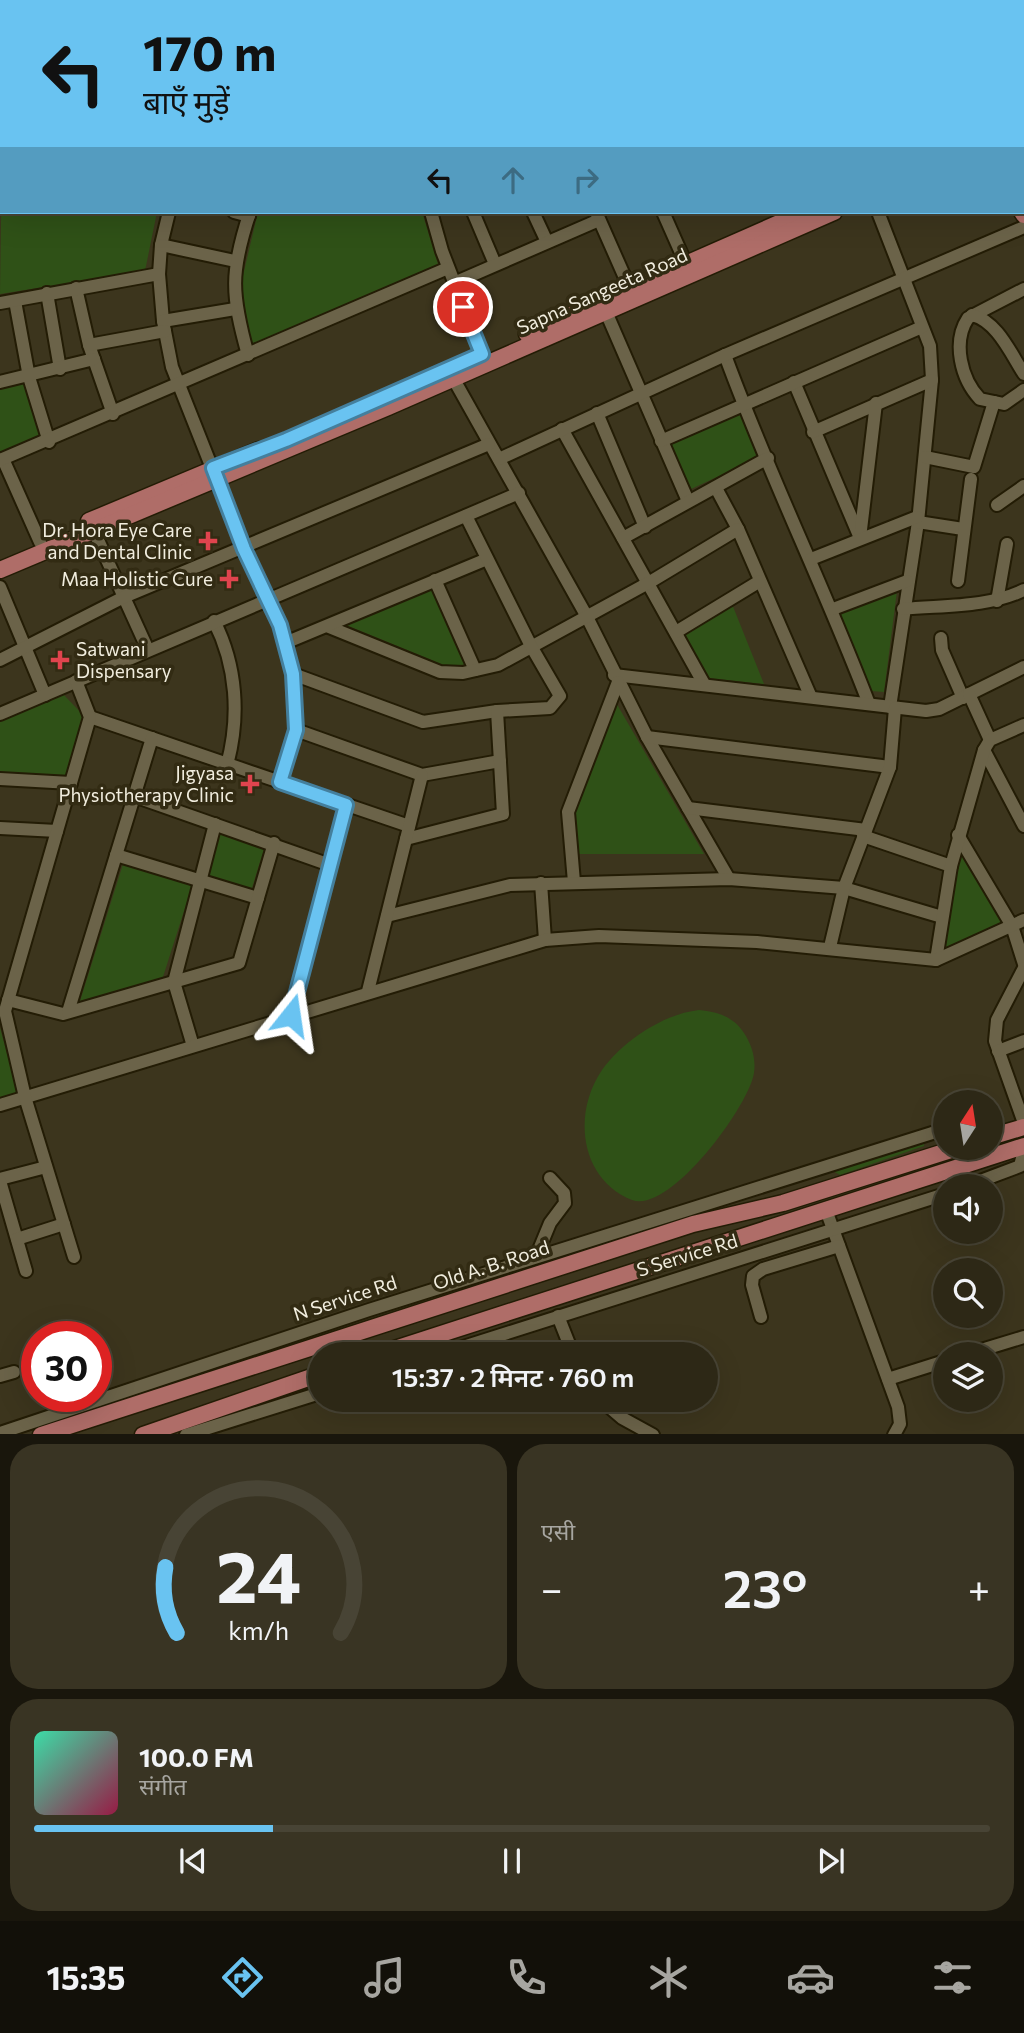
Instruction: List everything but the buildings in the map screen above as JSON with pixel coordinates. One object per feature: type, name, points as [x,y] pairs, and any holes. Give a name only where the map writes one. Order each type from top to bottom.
[{"type":"main road","name":"Sapna Sangeeta Road","points":[[451,373],[482,354],[799,214]]},
{"type":"main road","name":"Sapna Sangeeta Road","points":[[0,570],[286,440],[606,312],[829,214]]},
{"type":"main road","name":"Sapna Sangeeta Road","points":[[0,559],[216,474]]},
{"type":"main road","points":[[1003,1132],[1024,1125]]},
{"type":"main road","points":[[419,1342],[1024,1148]]},
{"type":"main road","name":"Old A. B. Road","points":[[41,1434],[338,1340],[380,1322],[693,1224],[783,1203],[933,1156]]},
{"type":"main road","points":[[143,1434],[242,1403],[308,1378]]},
{"type":"street","points":[[169,214],[161,245],[159,274],[164,326],[177,385],[216,474],[244,549],[268,598],[293,674],[296,730],[280,782]]},
{"type":"street","points":[[248,355],[235,309],[235,261],[249,214]]},
{"type":"street","points":[[432,214],[448,268],[482,354]]},
{"type":"street","points":[[474,214],[495,264]]},
{"type":"street","points":[[534,214],[547,242]]},
{"type":"street","points":[[664,214],[686,264]]},
{"type":"street","points":[[830,947],[844,888],[890,766],[903,609],[925,457],[932,380],[930,346],[878,214]]},
{"type":"street","points":[[454,283],[547,242],[597,216],[630,289]]},
{"type":"street","points":[[499,459],[725,355],[1024,227]]},
{"type":"street","points":[[161,245],[235,261]]},
{"type":"street","points":[[40,542],[2,460],[448,268]]},
{"type":"street","points":[[0,303],[159,274]]},
{"type":"street","points":[[76,288],[89,345],[113,414]]},
{"type":"street","points":[[1024,289],[972,315],[962,326],[962,370],[978,397],[1004,404],[1024,390]]},
{"type":"street","points":[[47,293],[60,369]]},
{"type":"street","points":[[15,301],[29,377],[49,442]]},
{"type":"street","points":[[89,345],[235,309]]},
{"type":"street","points":[[606,312],[688,501]]},
{"type":"street","points":[[972,315],[983,320],[999,335],[1024,374]]},
{"type":"street","points":[[661,442],[922,327]]},
{"type":"street","points":[[725,355],[744,407],[833,610],[869,704]]},
{"type":"street","points":[[0,382],[94,359]]},
{"type":"street","points":[[451,373],[586,615],[647,737],[729,879]]},
{"type":"street","points":[[813,432],[932,380]]},
{"type":"street","points":[[794,382],[860,538]]},
{"type":"street","points":[[925,457],[971,468],[977,465],[994,402]]},
{"type":"street","points":[[860,538],[876,403]]},
{"type":"street","points":[[597,412],[645,527]]},
{"type":"street","points":[[562,429],[705,684]]},
{"type":"street","points":[[0,660],[124,597],[244,549],[489,444]]},
{"type":"street","points":[[623,538],[768,458]]},
{"type":"street","points":[[958,581],[971,479]]},
{"type":"street","points":[[997,505],[1024,486]]},
{"type":"street","points":[[716,488],[738,530],[810,695]]},
{"type":"street","points":[[0,714],[519,493]]},
{"type":"street","points":[[293,674],[412,721],[550,708],[560,696],[531,646],[466,516]]},
{"type":"street","points":[[811,559],[860,538],[917,520],[963,529]]},
{"type":"street","points":[[93,529],[148,650]]},
{"type":"street","points":[[329,627],[440,672],[475,670],[498,665],[650,582],[738,530]]},
{"type":"street","points":[[997,601],[1007,544]]},
{"type":"street","points":[[285,643],[329,627],[486,559]]},
{"type":"street","points":[[435,580],[475,670]]},
{"type":"street","points":[[833,610],[907,580]]},
{"type":"street","points":[[676,632],[760,581]]},
{"type":"street","points":[[0,587],[45,695]]},
{"type":"street","points":[[903,609],[997,601],[1024,590]]},
{"type":"street","points":[[214,621],[224,641],[237,731],[228,765]]},
{"type":"street","points":[[942,638],[942,650],[966,696],[1024,826]]},
{"type":"street","points":[[616,678],[705,684],[893,707],[939,709],[1024,667]]},
{"type":"street","points":[[574,882],[568,812],[616,678]]},
{"type":"street","points":[[74,1257],[25,1097],[5,1011],[8,1000],[6,983],[57,831],[90,717],[76,681]]},
{"type":"street","points":[[90,717],[346,805],[408,833],[503,814],[497,711]]},
{"type":"street","points":[[936,960],[958,835],[987,745],[1024,725]]},
{"type":"street","points":[[296,730],[422,775],[500,761]]},
{"type":"street","points":[[647,737],[890,766]]},
{"type":"street","points":[[68,1012],[152,738]]},
{"type":"street","points":[[368,992],[422,775]]},
{"type":"street","points":[[0,779],[71,783]]},
{"type":"street","points":[[134,796],[274,843],[330,865]]},
{"type":"street","points":[[291,1015],[346,805]]},
{"type":"street","points":[[688,808],[864,833],[951,866]]},
{"type":"street","points":[[193,1046],[174,982],[215,824]]},
{"type":"street","points":[[0,828],[57,831]]},
{"type":"street","points":[[958,835],[1018,923],[1024,966],[994,1030],[998,1051],[1024,1125]]},
{"type":"street","points":[[8,1000],[63,1014],[239,963],[274,843]]},
{"type":"street","points":[[117,855],[258,898]]},
{"type":"street","points":[[387,916],[510,885],[729,879],[844,888],[942,917]]},
{"type":"street","points":[[541,883],[544,940]]},
{"type":"street","points":[[0,1105],[544,940],[599,936],[830,947],[936,960],[1018,923]]},
{"type":"street","points":[[998,1051],[1024,1041]]},
{"type":"street","name":"N Service Rd","points":[[0,1433],[536,1257],[933,1133]]},
{"type":"street","points":[[999,1174],[1020,1166],[1024,1148]]},
{"type":"street","points":[[26,1271],[0,1180],[46,1167]]},
{"type":"street","points":[[536,1257],[550,1223],[565,1203],[564,1193],[550,1178]]},
{"type":"street","name":"S Service Rd","points":[[478,1342],[933,1198]]},
{"type":"street","points":[[826,1210],[888,1379],[900,1424],[894,1434]]},
{"type":"street","points":[[17,1239],[64,1224]]},
{"type":"street","points":[[761,1317],[752,1286],[753,1276],[762,1269],[839,1246]]},
{"type":"street","points":[[558,1316],[568,1342]]},
{"type":"street","points":[[308,1331],[338,1340]]},
{"type":"street","points":[[1003,1343],[1024,1337]]},
{"type":"street","points":[[888,1379],[933,1366]]},
{"type":"street","points":[[0,1376],[14,1372]]},
{"type":"street","points":[[186,1434],[308,1397]]},
{"type":"street","points":[[615,1412],[653,1434]]},
{"type":"green space","points":[[1,214],[157,214],[145,271],[0,294]]},
{"type":"green space","points":[[258,214],[423,214],[438,264],[251,345],[241,284]]},
{"type":"green space","points":[[29,377],[49,442],[0,460],[0,382]]},
{"type":"green space","points":[[744,413],[764,455],[689,490],[669,442]]},
{"type":"green space","points":[[433,587],[467,664],[448,667],[346,625]]},
{"type":"green space","points":[[897,591],[884,692],[871,691],[836,615]]},
{"type":"green space","points":[[732,604],[764,684],[707,678],[682,633]]},
{"type":"green space","points":[[63,694],[85,717],[69,776],[0,772],[0,722]]},
{"type":"green space","points":[[615,701],[704,854],[575,854],[570,814]]},
{"type":"green space","points":[[220,833],[265,846],[251,891],[206,878]]},
{"type":"green space","points":[[958,835],[1012,926],[954,952],[939,942]]},
{"type":"green space","points":[[123,864],[192,886],[162,980],[80,1001]]},
{"type":"green space","points":[[699,1010],[724,1016],[744,1033],[751,1047],[754,1063],[749,1089],[723,1131],[686,1175],[666,1191],[648,1200],[632,1200],[601,1177],[586,1144],[587,1106],[593,1087],[602,1070],[632,1039],[658,1023]]},
{"type":"green space","points":[[0,1028],[18,1093],[0,1098]]},
{"type":"green space","points":[[925,1135],[924,1146],[840,1175],[824,1166]]},
{"type":"place","name":"Dr. Hora Eye Care and Dental Clinic","points":[[208,541]]},
{"type":"place","name":"Maa Holistic Cure","points":[[229,579]]},
{"type":"place","name":"Satwani Dispensary","points":[[60,660]]},
{"type":"place","name":"Jigyasa Physiotherapy Clinic","points":[[250,784]]},
{"type":"route","points":[[291,1015],[346,805],[280,782],[296,730],[293,674],[280,625],[244,549],[213,468],[286,440],[482,354],[463,307]]}]
